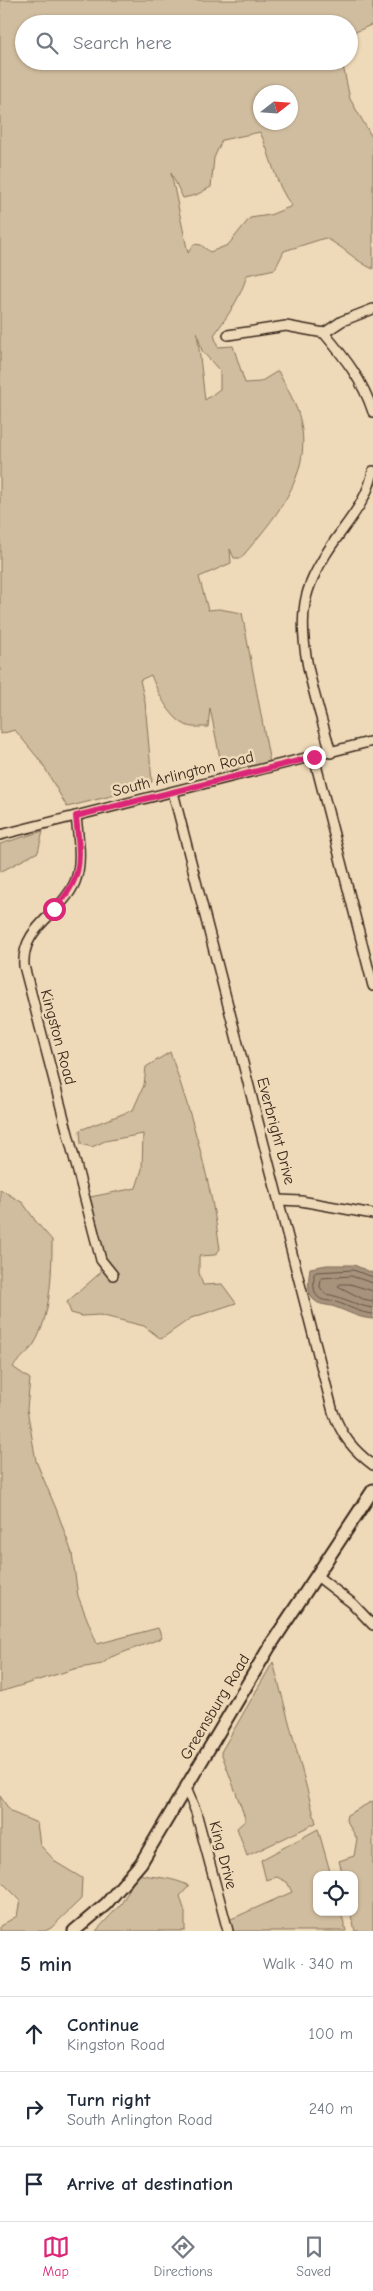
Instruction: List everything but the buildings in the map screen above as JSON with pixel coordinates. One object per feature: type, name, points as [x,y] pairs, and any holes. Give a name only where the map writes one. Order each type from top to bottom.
[{"type":"main road","name":"Greensburg Road","points":[[74,1931],[106,1904],[131,1877],[151,1848],[270,1646],[373,1490]]},
{"type":"street","points":[[324,333],[342,321],[373,309]]},
{"type":"street","points":[[228,334],[286,326],[324,333],[356,374],[366,391],[373,412]]},
{"type":"street","points":[[330,752],[304,644],[303,616],[310,585],[323,560],[364,497],[373,471]]},
{"type":"street","name":"South Arlington Road","points":[[0,835],[373,741]]},
{"type":"street","points":[[314,757],[373,986]]},
{"type":"street","name":"Everbright Drive","points":[[173,792],[333,1412],[347,1442],[357,1453],[373,1464]]},
{"type":"street","name":"Kingston Road","points":[[76,816],[79,849],[78,873],[65,898],[31,935],[25,950],[24,966],[102,1260],[113,1275]]},
{"type":"street","points":[[279,1200],[301,1201],[373,1214]]},
{"type":"street","points":[[316,1576],[352,1603],[373,1625]]},
{"type":"street","name":"King Drive","points":[[186,1788],[196,1812],[228,1931]]},
{"type":"shaded area","points":[[0,0],[373,0],[373,24],[358,31],[358,15],[15,15],[15,70],[344,70],[350,99],[373,139],[373,269],[325,238],[284,251],[275,269],[247,275],[229,314],[214,335],[218,347],[233,346],[245,383],[260,382],[278,371],[295,404],[301,424],[303,443],[301,462],[287,497],[277,513],[241,558],[234,558],[230,549],[231,563],[199,577],[208,610],[219,609],[242,613],[270,763],[223,773],[210,708],[208,727],[185,725],[166,706],[151,675],[140,680],[145,702],[152,782],[135,790],[67,807],[42,763],[15,730],[0,734]],"holes":[[[260,132],[277,179],[292,206],[270,215],[250,218],[228,245],[210,252],[201,245],[194,244],[188,253],[171,173],[183,198],[196,195],[211,187],[214,158],[222,140]],[[197,332],[202,351],[220,371],[220,389],[205,400]]]},
{"type":"shaded area","points":[[43,831],[38,852],[0,872],[0,844]]},
{"type":"shaded area","points":[[170,1052],[200,1149],[220,1249],[215,1255],[199,1256],[199,1273],[203,1285],[222,1284],[236,1303],[191,1318],[161,1339],[144,1326],[100,1315],[82,1316],[71,1313],[67,1302],[100,1273],[101,1241],[90,1197],[136,1188],[142,1169],[143,1134],[105,1141],[92,1147],[81,1144],[80,1130],[133,1110],[144,1085],[146,1067]]},
{"type":"shaded area","points":[[0,1189],[23,1203],[52,1240],[51,1279],[44,1321],[34,1344],[13,1367],[30,1379],[27,1409],[36,1461],[72,1553],[78,1596],[97,1644],[158,1628],[162,1638],[111,1657],[102,1664],[74,1669],[0,1692]]},
{"type":"shaded area","points":[[273,1662],[316,1823],[247,1856],[237,1828],[246,1820],[221,1752]]},
{"type":"shaded area","points":[[0,1796],[11,1812],[37,1823],[40,1845],[57,1863],[82,1878],[81,1899],[51,1928],[45,1931],[0,1931],[0,1926],[17,1916],[20,1900],[0,1880]]},
{"type":"shaded area","points":[[373,1801],[373,1931],[355,1931],[351,1916],[358,1916],[358,1871],[342,1871],[339,1861],[354,1856],[357,1839],[346,1819],[347,1815]]},
{"type":"shaded area","points":[[318,1829],[330,1871],[313,1871],[313,1916],[342,1916],[346,1931],[232,1931],[229,1920],[292,1892],[287,1882],[277,1877],[266,1880],[261,1860]]},
{"type":"shaded area","points":[[138,1874],[171,1879],[189,1886],[180,1896],[185,1912],[185,1931],[96,1931],[121,1904]]},
{"type":"water","points":[[327,1265],[354,1265],[373,1273],[373,1319],[320,1304],[313,1299],[309,1288],[310,1268]]},
{"type":"route","points":[[54,909],[72,888],[78,873],[79,849],[76,816],[314,757]]}]
